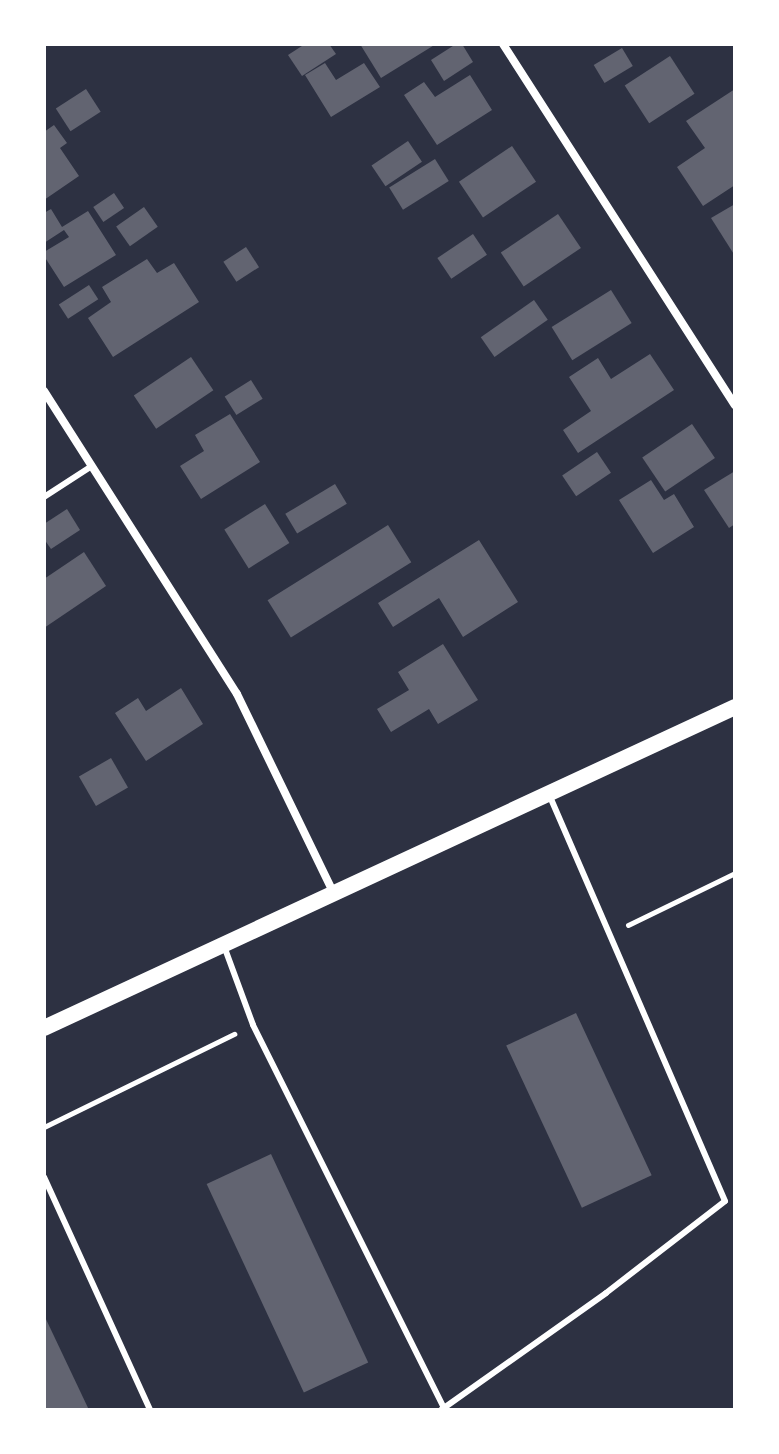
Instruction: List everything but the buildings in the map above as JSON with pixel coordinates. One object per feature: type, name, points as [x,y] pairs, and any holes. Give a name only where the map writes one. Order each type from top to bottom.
[{"type":"main road","points":[[44,1028],[735,707]]},
{"type":"street","points":[[503,44],[735,405]]},
{"type":"street","points":[[44,391],[237,694],[334,894]]},
{"type":"lane","points":[[44,497],[92,466]]},
{"type":"lane","points":[[224,946],[253,1025],[443,1409],[606,1293],[725,1201],[549,795]]},
{"type":"lane","points":[[44,1177],[150,1410]]},
{"type":"path","points":[[611,934],[735,873]]},
{"type":"path","points":[[44,1127],[253,1025]]}]
